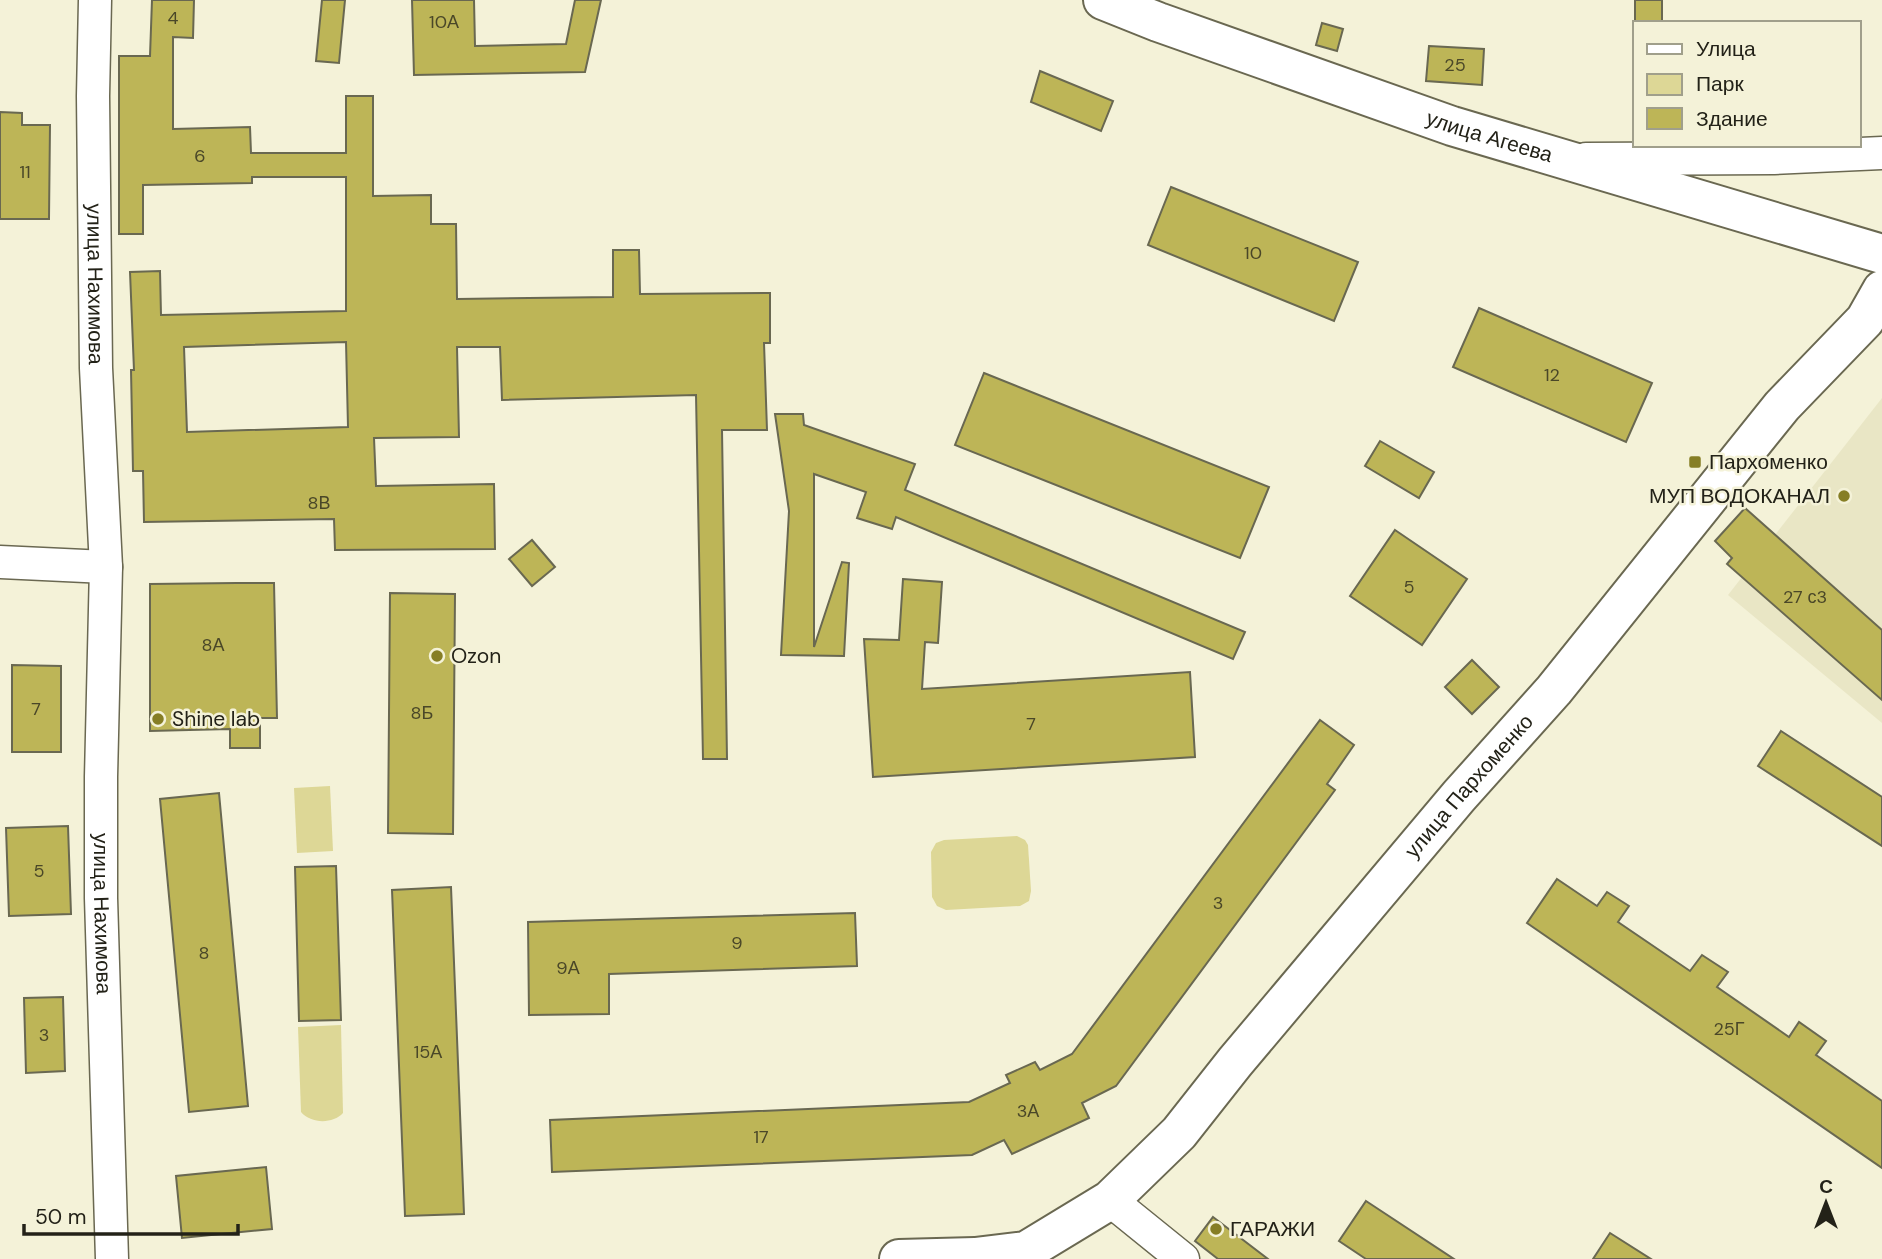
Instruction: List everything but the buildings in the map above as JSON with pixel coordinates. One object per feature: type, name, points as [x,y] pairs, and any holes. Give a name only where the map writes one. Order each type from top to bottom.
[{"type":"main road","name":"улица Агеева","points":[[1103,0],[1439,121],[1882,254]]},
{"type":"main road","name":"улица Пархоменко","points":[[1023,1255],[1110,1200],[1179,1133],[1235,1062],[1450,807],[1554,690],[1782,406],[1865,320],[1882,290]]},
{"type":"main road","points":[[899,1259],[1023,1255]]},
{"type":"street","name":"улица Нахимова","points":[[95,0],[93,110],[96,368],[106,567],[101,884],[112,1259]]},
{"type":"street","points":[[1560,159],[1774,158],[1882,153]]},
{"type":"street","points":[[0,562],[106,567]]},
{"type":"street","points":[[1110,1200],[1183,1259]]},
{"type":"shaded area","name":"МУП ВОДОКАНАЛ","points":[[1882,398],[1882,723],[1728,595]]},
{"type":"green space","points":[[330,786],[333,851],[297,853],[294,788]]},
{"type":"green space","points":[[1017,836],[1028,845],[1031,891],[1029,901],[1020,906],[946,910],[937,906],[932,897],[931,852],[936,843],[944,840]]},
{"type":"green space","points":[[341,1025],[343,1113],[328,1121],[310,1119],[301,1112],[298,1027]]},
{"type":"place","name":"Пархоменко","points":[[1695,462]]},
{"type":"place","name":"МУП ВОДОКАНАЛ","points":[[1844,496]]},
{"type":"place","name":"Ozon","points":[[437,656]]},
{"type":"place","name":"Shine lab","points":[[158,719]]},
{"type":"place","name":"ГАРАЖИ","points":[[1216,1229]]}]
